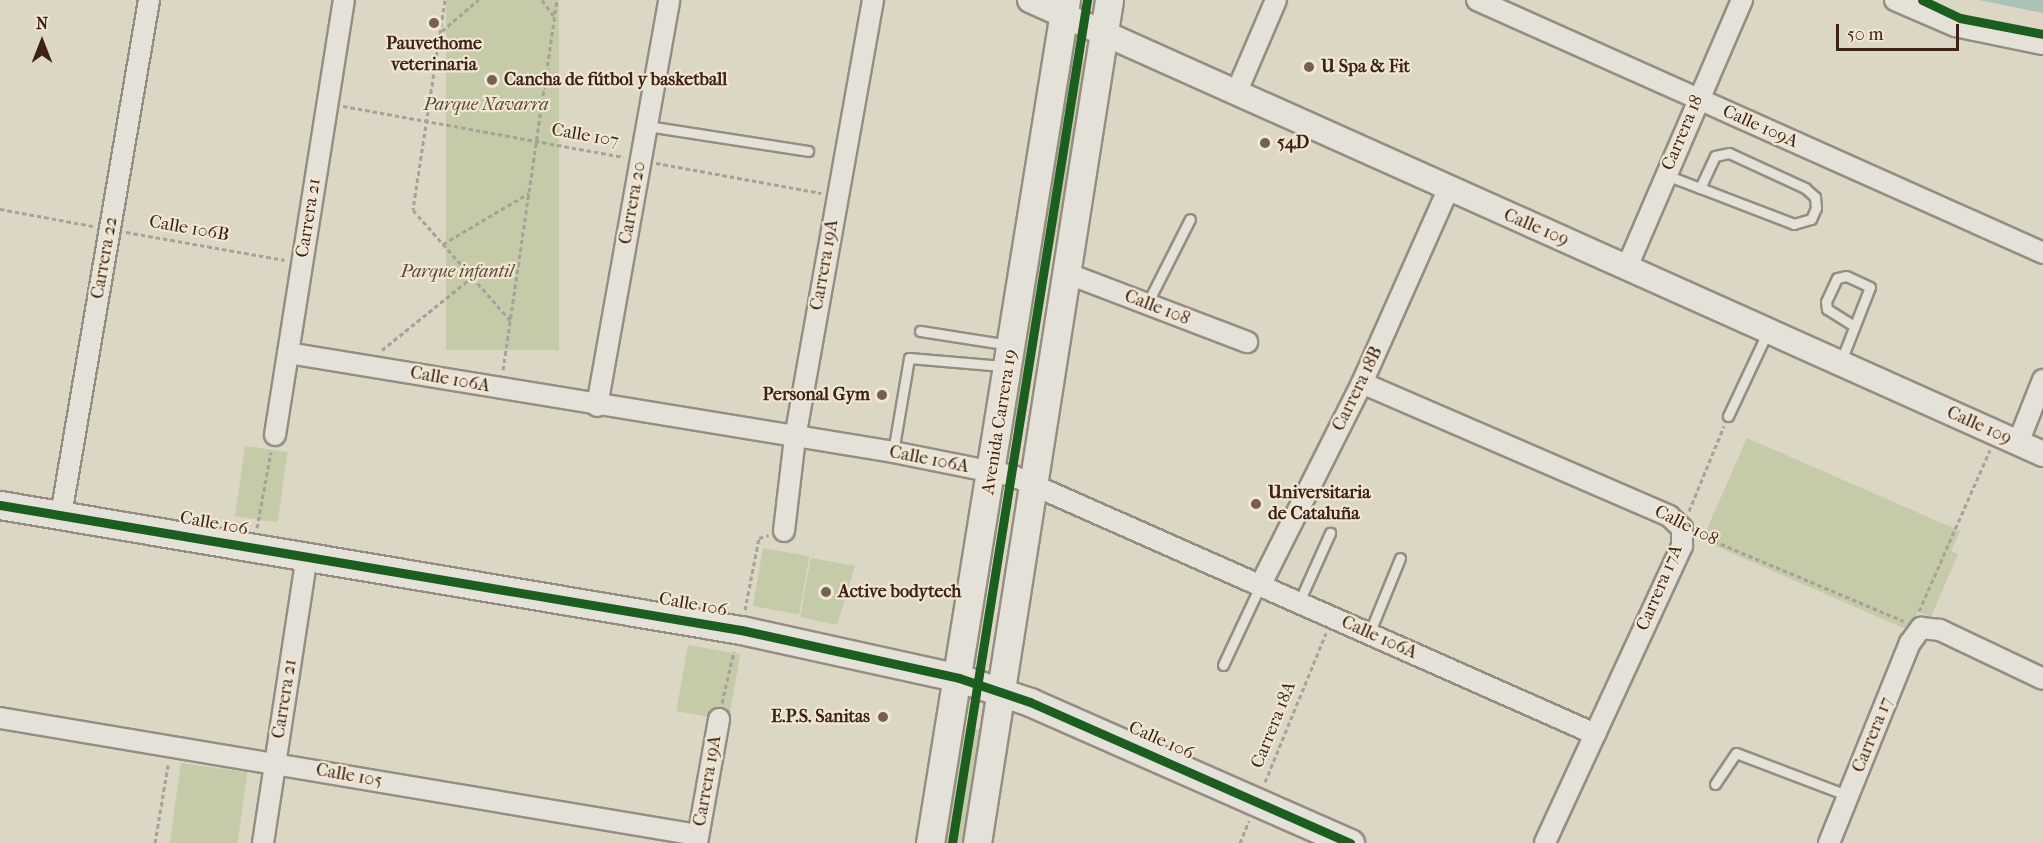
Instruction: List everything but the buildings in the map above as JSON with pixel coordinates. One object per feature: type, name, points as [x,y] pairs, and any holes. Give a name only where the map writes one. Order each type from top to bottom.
[{"type":"main road","points":[[977,843],[1004,692],[1066,273],[1110,0]]},
{"type":"main road","name":"Avenida Carrera 19","points":[[930,843],[959,678],[1065,7]]},
{"type":"main road","name":"Calle 106","points":[[0,505],[741,630],[959,678],[1004,692],[1350,843]]},
{"type":"street","name":"Carrera 22","points":[[61,515],[148,0]]},
{"type":"street","name":"Carrera 21","points":[[274,435],[344,0]]},
{"type":"street","name":"Carrera 20","points":[[597,406],[669,0]]},
{"type":"street","name":"Carrera 19A","points":[[784,531],[795,438],[873,0]]},
{"type":"street","name":"Calle 109","points":[[1030,0],[1065,7],[1104,33],[1237,91],[1448,190],[1627,267],[2043,454]]},
{"type":"street","points":[[1237,91],[1276,0]]},
{"type":"street","name":"Calle 109A","points":[[1477,0],[2043,253]]},
{"type":"street","name":"Carrera 18","points":[[1627,267],[1698,99],[1743,0]]},
{"type":"street","points":[[1894,0],[1955,26],[2043,44]]},
{"type":"street","name":"Carrera 18B","points":[[1261,584],[1362,383],[1448,190]]},
{"type":"street","name":"Calle 108","points":[[1066,273],[1247,342]]},
{"type":"street","name":"Calle 106A","points":[[288,353],[597,406],[893,452],[992,472],[1034,484],[1595,734]]},
{"type":"street","points":[[2007,439],[2043,380]]},
{"type":"street","name":"Calle 108","points":[[1362,383],[1669,516],[1682,528]]},
{"type":"street","name":"Carrera 17A","points":[[1545,843],[1682,546],[1682,528]]},
{"type":"street","name":"Carrera 21","points":[[263,843],[307,555]]},
{"type":"street","points":[[1921,628],[1940,630],[2043,679]]},
{"type":"street","name":"Carrera 17","points":[[1829,843],[1910,643],[1921,628]]},
{"type":"street","name":"Calle 105","points":[[0,718],[172,745],[698,839]]},
{"type":"street","name":"Carrera 19A","points":[[698,839],[719,719]]},
{"type":"lane","points":[[647,126],[808,151]]},
{"type":"lane","points":[[1666,175],[1794,224],[1811,219],[1816,208],[1815,197],[1805,188],[1729,153],[1715,156],[1700,188]]},
{"type":"lane","points":[[1147,304],[1190,219]]},
{"type":"lane","points":[[1840,364],[1870,287],[1846,276],[1837,278],[1826,302],[1827,309],[1854,326]]},
{"type":"lane","points":[[920,331],[1010,356]]},
{"type":"lane","points":[[1728,416],[1768,331]]},
{"type":"lane","points":[[893,452],[909,358],[1010,356]]},
{"type":"lane","points":[[1299,602],[1330,533]]},
{"type":"lane","points":[[1369,634],[1400,558]]},
{"type":"lane","points":[[1222,665],[1261,584]]},
{"type":"lane","points":[[1715,784],[1736,753],[1849,796]]},
{"type":"path","points":[[445,0],[413,210],[510,320]]},
{"type":"path","points":[[440,32],[478,0]]},
{"type":"path","points":[[542,0],[555,17]]},
{"type":"path","points":[[500,389],[557,0]]},
{"type":"path","points":[[443,244],[529,192]]},
{"type":"path","points":[[364,365],[472,277]]},
{"type":"path","points":[[253,548],[274,435]]},
{"type":"path","points":[[1921,628],[1918,612],[2007,439]]},
{"type":"path","points":[[155,843],[172,745]]},
{"type":"green space","name":"Parque Navarra","points":[[446,0],[559,0],[559,350],[446,350]]},
{"type":"green space","points":[[1068,58],[1092,63],[1014,431],[990,426]]},
{"type":"green space","points":[[1747,438],[1960,531],[1951,551],[1958,554],[1931,617],[1918,612],[1910,631],[1702,540]]},
{"type":"green space","points":[[245,446],[288,452],[278,522],[235,516]]},
{"type":"green space","points":[[763,548],[809,556],[799,614],[753,606]]},
{"type":"green space","name":"Active bodytech","points":[[811,558],[855,566],[837,625],[800,617]]},
{"type":"green space","points":[[688,645],[740,654],[729,720],[676,711]]},
{"type":"green space","points":[[960,727],[988,731],[972,843],[944,843]]},
{"type":"green space","points":[[181,763],[247,772],[237,843],[170,843]]},
{"type":"shaded area","points":[[1979,0],[2043,0],[2043,13]]},
{"type":"cycle path","points":[[952,843],[1087,0]]},
{"type":"cycle path","points":[[1922,0],[1960,18],[2043,34]]},
{"type":"cycle path","points":[[0,505],[741,630],[959,678],[1030,702],[1350,843]]},
{"type":"place","name":"Pauvethome veterinaria","points":[[434,23]]},
{"type":"place","name":"U Spa & Fit","points":[[1309,67]]},
{"type":"place","name":"Cancha de fútbol y basketball","points":[[492,80]]},
{"type":"place","name":"54D","points":[[1265,143]]},
{"type":"place","name":"Personal Gym","points":[[882,395]]},
{"type":"place","name":"Universitaria de Cataluña","points":[[1256,504]]},
{"type":"place","name":"Active bodytech","points":[[826,592]]},
{"type":"place","name":"E.P.S. Sanitas","points":[[883,717]]},
{"type":"park label","name":"Parque infantil","points":[[457,272]]}]
